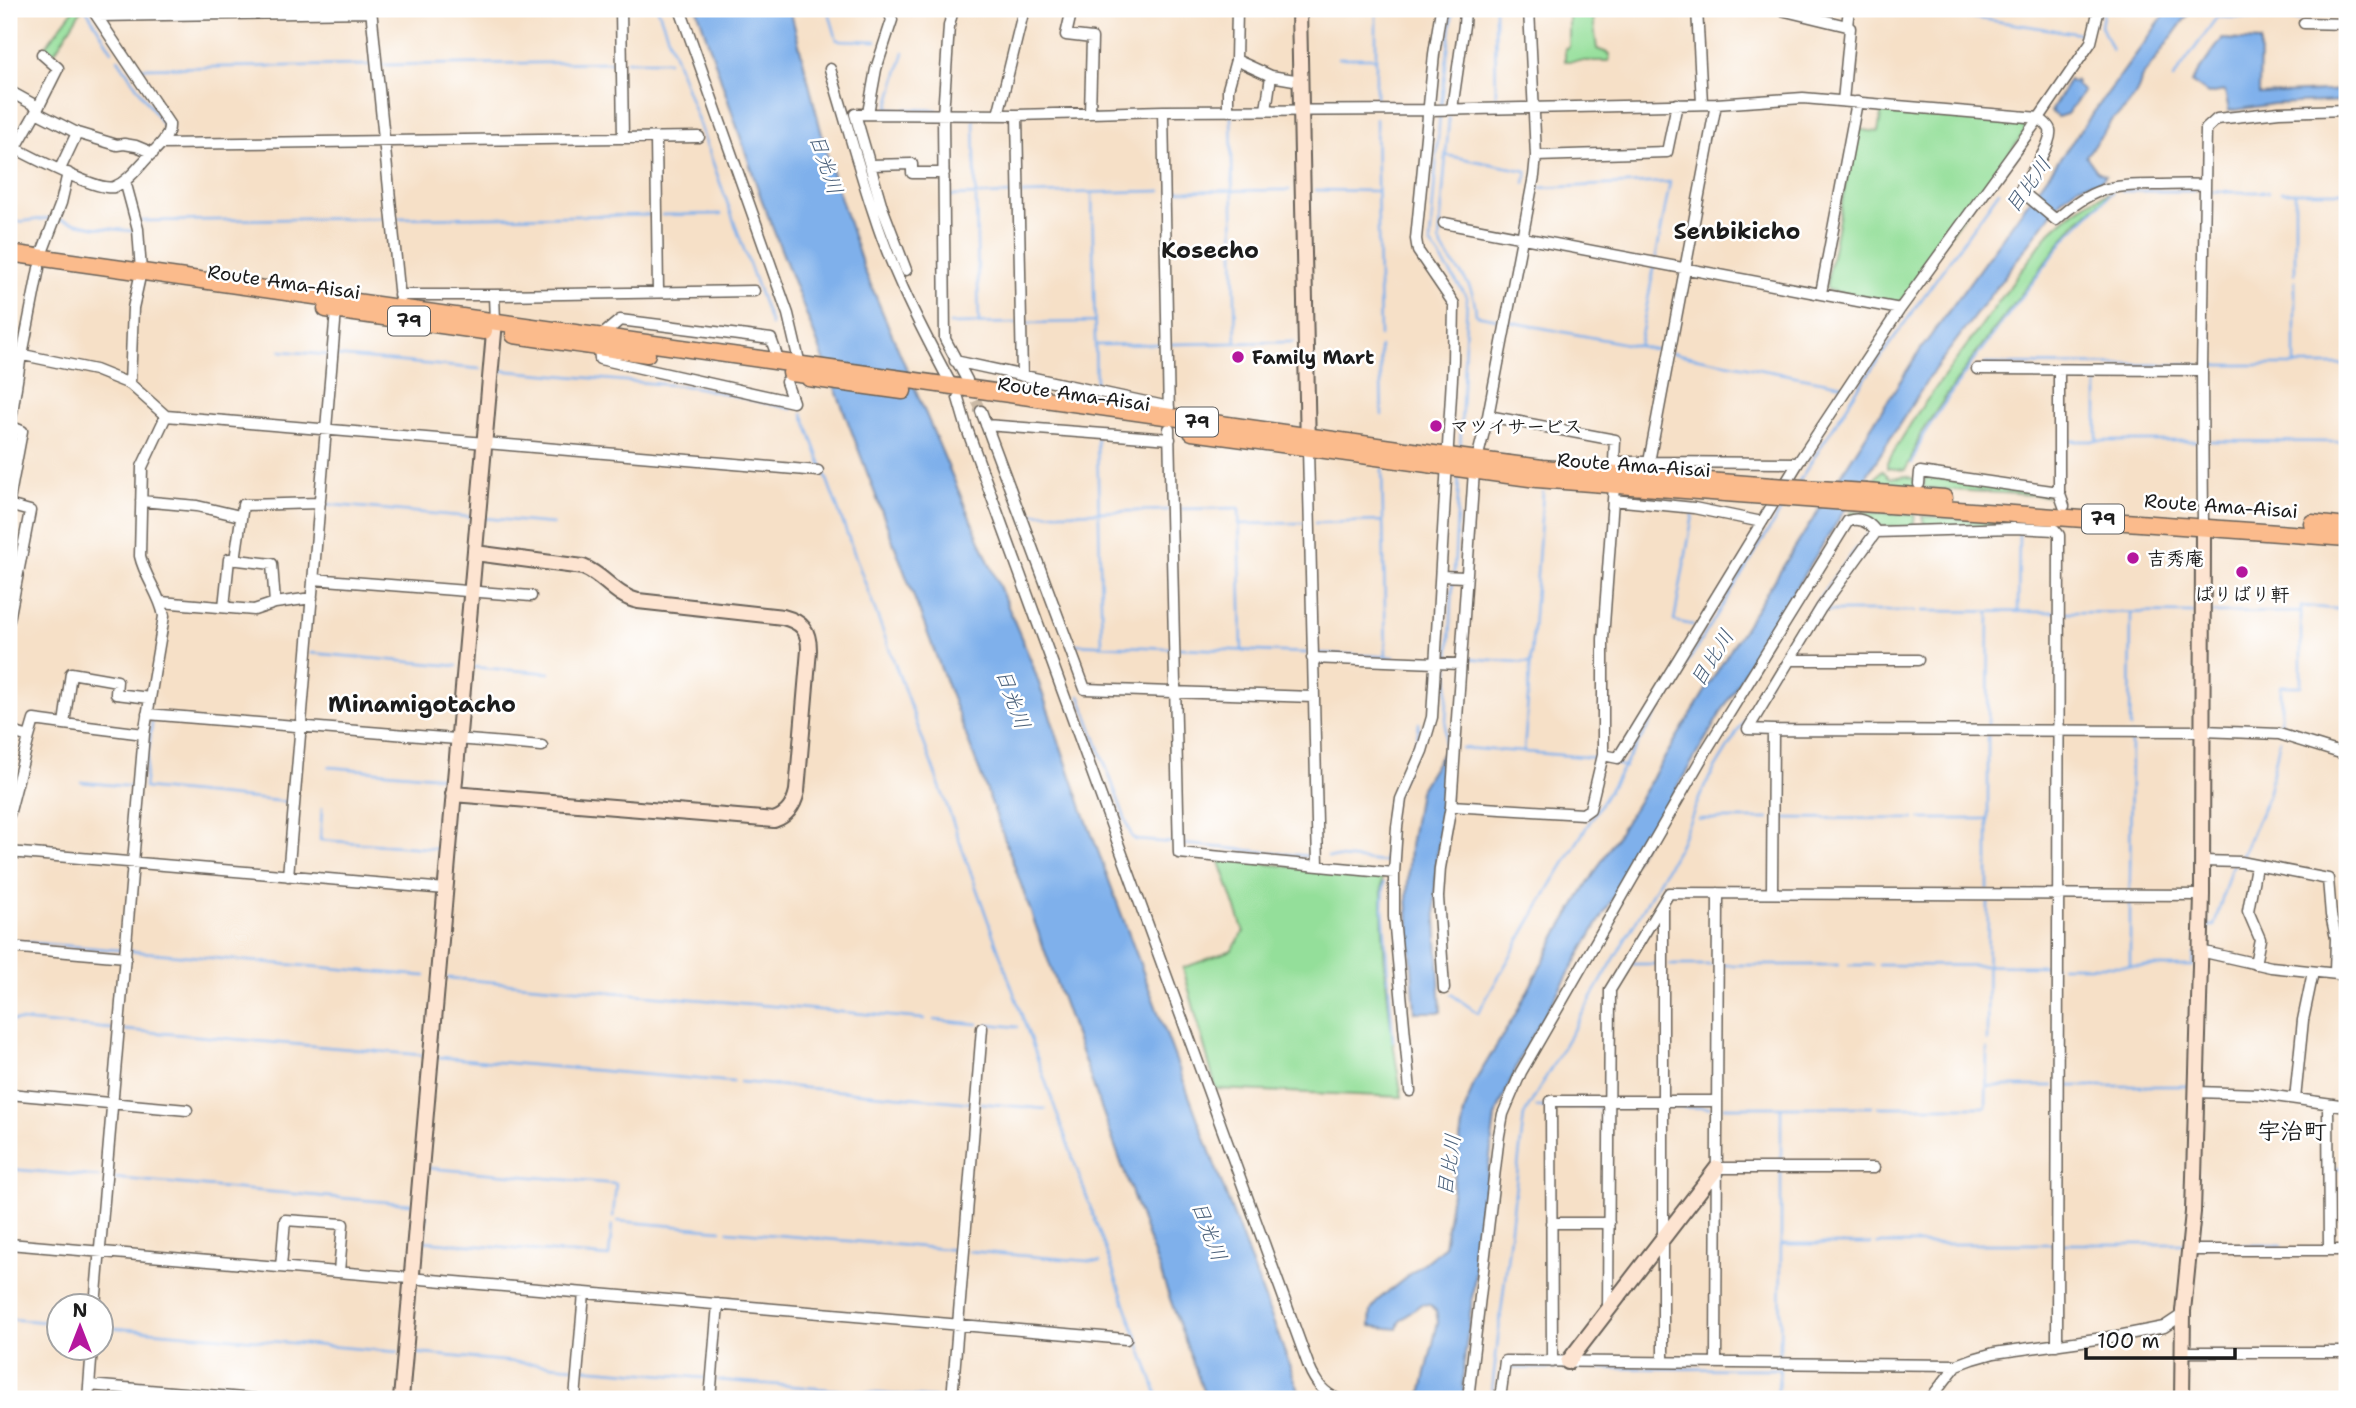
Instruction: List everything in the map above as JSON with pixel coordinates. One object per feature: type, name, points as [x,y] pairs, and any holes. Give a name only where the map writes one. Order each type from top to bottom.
[{"type":"main road","name":"Route Ama-Aisai","points":[[9,253],[39,263]]},
{"type":"main road","name":"Route Ama-Aisai","points":[[9,263],[39,263],[400,302],[494,327]]},
{"type":"main road","name":"Route Ama-Aisai","points":[[140,276],[336,311],[494,327],[807,376],[806,370],[952,389],[1460,464],[1614,480],[1863,498],[2203,521],[2347,527]]},
{"type":"main road","name":"Route Ama-Aisai","points":[[2203,521],[2347,538]]},
{"type":"street","points":[[621,9],[623,138]]},
{"type":"street","points":[[680,9],[806,370]]},
{"type":"street","points":[[888,9],[892,20]]},
{"type":"street","points":[[868,113],[876,69],[895,9]]},
{"type":"street","points":[[952,389],[955,361],[945,339],[943,115],[949,26],[953,9]]},
{"type":"street","points":[[998,115],[1024,9]]},
{"type":"street","points":[[1072,9],[1066,35],[1092,38],[1090,113]]},
{"type":"street","points":[[1228,111],[1228,89],[1236,60],[1237,9]]},
{"type":"street","points":[[1271,9],[1315,9]]},
{"type":"street","points":[[1299,9],[1318,865]]},
{"type":"street","points":[[1441,9],[1416,239],[1418,251],[1454,304],[1465,577],[1451,806],[1440,868],[1438,897],[1444,989]]},
{"type":"street","points":[[1449,109],[1465,9]]},
{"type":"street","points":[[1410,1091],[1394,917],[1394,873],[1401,799],[1430,728],[1438,663],[1441,576],[1460,464],[1488,416],[1536,156],[1529,9]]},
{"type":"street","points":[[1697,9],[1702,103]]},
{"type":"street","points":[[1777,9],[1847,26]]},
{"type":"street","points":[[1843,101],[1850,28],[1847,26],[1849,9]]},
{"type":"street","points":[[1603,755],[1618,758],[1798,463],[1900,309],[2091,42],[2099,9]]},
{"type":"street","points":[[95,13],[371,10],[400,302],[494,295],[754,291]]},
{"type":"street","points":[[12,147],[93,185],[110,188],[125,181],[170,131],[169,124],[95,13]]},
{"type":"street","points":[[2304,23],[2347,24]]},
{"type":"street","points":[[9,169],[12,147],[37,110],[58,68],[42,54]]},
{"type":"street","points":[[1236,60],[1272,76],[1300,81]]},
{"type":"street","points":[[830,69],[874,215],[919,324],[952,389],[1309,1367],[1314,1379],[1325,1392],[1338,1399]]},
{"type":"street","points":[[1266,110],[1272,76]]},
{"type":"street","points":[[9,91],[77,133],[117,145],[136,146],[153,153]]},
{"type":"street","points":[[906,270],[882,207],[855,114],[1017,115],[1163,111],[1432,110],[1716,103],[1803,98],[2039,118],[2051,132],[2050,140],[2020,190],[2056,220],[2090,195],[2121,185],[2204,185]]},
{"type":"street","points":[[1821,293],[1857,102]]},
{"type":"street","points":[[1648,462],[1716,103]]},
{"type":"street","points":[[1536,156],[1667,152],[1677,104]]},
{"type":"street","points":[[2182,1399],[2183,1311],[2190,1250],[2202,895],[2202,370],[2206,129],[2217,119],[2279,112],[2347,110]]},
{"type":"street","points":[[1163,111],[1178,853],[1394,873]]},
{"type":"street","points":[[1017,115],[1022,376]]},
{"type":"street","points":[[9,620],[30,511],[12,506],[9,501],[22,431],[10,426],[39,263],[61,203],[64,171],[77,133]]},
{"type":"street","points":[[161,144],[699,137]]},
{"type":"street","points":[[656,138],[658,292]]},
{"type":"street","points":[[870,165],[912,164],[912,173],[944,173]]},
{"type":"street","points":[[125,181],[138,229],[140,276],[133,308],[130,384]]},
{"type":"street","points":[[1444,223],[1900,309]]},
{"type":"street","points":[[401,1399],[475,553],[494,327],[494,295]]},
{"type":"street","points":[[288,876],[336,311]]},
{"type":"street","points":[[776,353],[771,339],[620,320],[600,342],[600,359],[793,402],[786,382]]},
{"type":"street","points":[[9,352],[94,370],[130,384],[166,416],[818,471]]},
{"type":"street","points":[[955,361],[1022,376],[1169,423]]},
{"type":"street","points":[[1977,369],[2202,370]]},
{"type":"street","points":[[2057,1345],[2061,511],[2059,370]]},
{"type":"street","points":[[981,411],[1084,689],[1314,697]]},
{"type":"street","points":[[96,1292],[144,734],[164,616],[161,602],[143,568],[140,556],[142,467],[166,416]]},
{"type":"street","points":[[1451,806],[1583,814],[1590,808],[1603,755],[1603,639],[1615,440],[1488,416]]},
{"type":"street","points":[[986,425],[1169,423]]},
{"type":"street","points":[[1614,480],[1648,462],[1798,463]]},
{"type":"street","points":[[1919,484],[1920,472],[2061,511]]},
{"type":"street","points":[[1614,480],[1694,508],[1762,522]]},
{"type":"street","points":[[141,501],[197,506],[240,516]]},
{"type":"street","points":[[235,560],[241,507],[246,504],[320,503]]},
{"type":"street","points":[[2061,511],[2014,528],[1918,525],[1876,532],[1821,608],[1748,729],[2203,731],[2279,734],[2347,755]]},
{"type":"street","points":[[1468,1399],[1499,1135],[1503,1114],[1521,1072],[1707,750],[1848,521],[1853,519],[1866,522],[1876,532]]},
{"type":"street","points":[[453,794],[774,820],[783,817],[790,810],[797,791],[809,650],[807,632],[803,625],[783,617],[638,601],[620,595],[594,571],[583,567],[475,553]]},
{"type":"street","points":[[224,607],[229,559],[272,564],[275,603]]},
{"type":"street","points":[[1441,576],[1465,577]]},
{"type":"street","points":[[313,579],[531,596]]},
{"type":"street","points":[[161,602],[254,610],[275,603],[312,598]]},
{"type":"street","points":[[1312,658],[1458,664]]},
{"type":"street","points":[[1790,660],[1917,660]]},
{"type":"street","points":[[64,724],[71,673],[117,681],[116,694],[150,698]]},
{"type":"street","points":[[147,714],[542,746]]},
{"type":"street","points":[[9,815],[34,720],[144,734]]},
{"type":"street","points":[[1772,893],[1773,730]]},
{"type":"street","points":[[9,731],[29,737]]},
{"type":"street","points":[[9,852],[446,889]]},
{"type":"street","points":[[2202,861],[2241,862],[2328,879],[2336,938],[2335,973]]},
{"type":"street","points":[[2255,964],[2260,939],[2248,911],[2256,866]]},
{"type":"street","points":[[1608,1310],[1610,990],[1669,893],[2202,895]]},
{"type":"street","points":[[1716,1363],[1718,893]]},
{"type":"street","points":[[1663,902],[1663,1362]]},
{"type":"street","points":[[9,947],[125,957]]},
{"type":"street","points":[[2200,950],[2255,964],[2347,975]]},
{"type":"street","points":[[2294,1099],[2303,1020],[2313,972]]},
{"type":"street","points":[[952,1399],[982,1028]]},
{"type":"street","points":[[2196,1091],[2260,1094],[2347,1106]]},
{"type":"street","points":[[9,1094],[187,1110]]},
{"type":"street","points":[[1552,1362],[1551,1101],[1717,1101]]},
{"type":"street","points":[[2328,1104],[2329,1247]]},
{"type":"street","points":[[1568,1362],[1717,1168]]},
{"type":"street","points":[[1717,1168],[1874,1168]]},
{"type":"street","points":[[281,1267],[285,1220],[343,1224],[338,1272]]},
{"type":"street","points":[[1551,1223],[1609,1223]]},
{"type":"street","points":[[9,1244],[1126,1339]]},
{"type":"street","points":[[2190,1250],[2329,1247],[2347,1250]]},
{"type":"street","points":[[575,1399],[584,1293]]},
{"type":"street","points":[[710,1399],[718,1304]]},
{"type":"street","points":[[1500,1399],[1505,1361],[1957,1365],[1994,1353],[2164,1327],[2183,1311]]},
{"type":"street","points":[[2183,1352],[2347,1352]]},
{"type":"street","points":[[88,1399],[91,1362]]},
{"type":"street","points":[[1930,1399],[1957,1365]]},
{"type":"street","points":[[89,1385],[255,1399]]},
{"type":"green space","points":[[74,9],[82,9],[51,58],[42,51]]},
{"type":"green space","points":[[1569,9],[1592,9],[1597,49],[1610,54],[1609,61],[1565,61],[1565,48],[1569,47]]},
{"type":"green space","points":[[1882,109],[2021,121],[2026,130],[1901,301],[1896,303],[1828,290],[1826,287],[1856,129],[1878,132]]},
{"type":"green space","points":[[2112,192],[2074,225],[1977,352],[1921,433],[1905,470],[1887,468],[1887,463],[1916,415],[2048,234],[2078,209]]},
{"type":"green space","points":[[1882,470],[1890,478],[1906,476],[1914,479],[1916,487],[1871,484]]},
{"type":"green space","points":[[1925,477],[2046,494],[2047,496],[1923,488]]},
{"type":"green space","points":[[1852,511],[1915,515],[1913,527],[1882,526],[1847,519]]},
{"type":"green space","points":[[1922,516],[2052,525],[1925,527]]},
{"type":"green space","points":[[1219,859],[1382,876],[1387,987],[1402,1097],[1216,1089],[1183,968],[1232,950],[1244,932]]},
{"type":"water","name":"日光川","points":[[697,9],[790,9],[830,166],[864,269],[1032,663],[1082,808],[1302,1399],[1206,1399],[993,807],[761,198]]},
{"type":"water","points":[[2169,9],[2192,9],[2141,79],[2132,101],[2114,118],[2086,156],[2097,171],[2106,175],[2100,181],[2080,185],[2063,198],[1932,373],[1744,673],[1523,1052],[1495,1117],[1463,1370],[1464,1399],[1420,1399],[1438,1322],[1436,1311],[1430,1305],[1421,1304],[1399,1322],[1397,1329],[1370,1326],[1371,1311],[1378,1300],[1444,1247],[1464,1113],[1474,1083],[1514,1017],[1558,933],[1724,660],[1916,356]]},
{"type":"water","points":[[2222,39],[2260,41],[2259,94],[2347,90],[2347,101],[2273,104],[2229,111],[2225,91],[2208,94],[2191,82]]},
{"type":"water","points":[[2069,80],[2073,83],[2075,80],[2076,85],[2084,91],[2067,114],[2058,117],[2051,112]]},
{"type":"water","points":[[1442,753],[1448,753],[1447,804],[1437,854],[1435,901],[1441,1012],[1415,1012],[1407,898],[1410,846],[1419,791]]},
{"type":"waterway","points":[[86,9],[112,51]]},
{"type":"waterway","points":[[658,9],[771,325]]},
{"type":"waterway","points":[[828,9],[837,40],[876,41]]},
{"type":"waterway","points":[[1441,106],[1453,9]]},
{"type":"waterway","points":[[1495,9],[1496,102]]},
{"type":"waterway","points":[[1915,9],[2087,35]]},
{"type":"waterway","points":[[2104,9],[2101,26],[2112,50]]},
{"type":"waterway","points":[[1376,14],[1376,104]]},
{"type":"waterway","points":[[2173,79],[2217,17],[2300,20]]},
{"type":"waterway","points":[[899,109],[888,108],[904,52]]},
{"type":"waterway","points":[[1338,58],[1376,58]]},
{"type":"waterway","points":[[118,59],[165,128]]},
{"type":"waterway","points":[[627,61],[668,61]]},
{"type":"waterway","points":[[381,65],[616,62]]},
{"type":"waterway","points":[[137,68],[370,65]]},
{"type":"waterway","points":[[1459,103],[1522,101]]},
{"type":"waterway","points":[[905,109],[937,110]]},
{"type":"waterway","points":[[1440,113],[1430,243],[1467,297],[1460,451]]},
{"type":"waterway","points":[[1231,117],[1236,343]]},
{"type":"waterway","points":[[1449,118],[1439,241],[1467,282],[1476,315],[1498,319]]},
{"type":"waterway","points":[[1376,119],[1380,336]]},
{"type":"waterway","points":[[974,120],[979,324]]},
{"type":"waterway","points":[[1445,155],[1527,171],[1525,183]]},
{"type":"waterway","points":[[1537,188],[1670,182],[1656,257]]},
{"type":"waterway","points":[[1170,191],[1289,190]]},
{"type":"waterway","points":[[1315,190],[1377,191]]},
{"type":"waterway","points":[[1022,194],[1161,191]]},
{"type":"waterway","name":"目比川","points":[[1799,481],[1859,387],[1999,191]]},
{"type":"waterway","points":[[2122,191],[2195,191]]},
{"type":"waterway","points":[[1912,463],[1923,435],[1971,364],[2070,233],[2112,192]]},
{"type":"waterway","points":[[2210,192],[2268,192]]},
{"type":"waterway","points":[[2281,192],[2347,192]]},
{"type":"waterway","points":[[2295,192],[2295,274]]},
{"type":"waterway","points":[[1092,193],[1096,387]]},
{"type":"waterway","points":[[947,196],[1014,194]]},
{"type":"waterway","points":[[662,215],[721,214]]},
{"type":"waterway","points":[[396,218],[653,215]]},
{"type":"waterway","points":[[9,223],[51,218]]},
{"type":"waterway","points":[[142,221],[386,218]]},
{"type":"waterway","points":[[59,219],[94,227],[133,231]]},
{"type":"waterway","points":[[1639,346],[1654,268]]},
{"type":"waterway","points":[[2295,280],[2295,364]]},
{"type":"waterway","points":[[1025,323],[1094,322]]},
{"type":"waterway","points":[[1511,322],[1664,351]]},
{"type":"waterway","points":[[950,324],[1016,323]]},
{"type":"waterway","points":[[1171,344],[1293,342]]},
{"type":"waterway","points":[[1095,345],[1163,344]]},
{"type":"waterway","points":[[1380,347],[1382,415]]},
{"type":"waterway","points":[[281,351],[328,355]]},
{"type":"waterway","points":[[1672,353],[1843,385]]},
{"type":"waterway","points":[[335,356],[481,369]]},
{"type":"waterway","points":[[1985,364],[2198,365]]},
{"type":"waterway","points":[[2209,365],[2347,365]]},
{"type":"waterway","points":[[497,370],[695,387],[792,409]]},
{"type":"waterway","points":[[2097,377],[2097,440]]},
{"type":"waterway","points":[[803,414],[946,803],[1159,1399]]},
{"type":"waterway","points":[[1097,438],[1102,645]]},
{"type":"waterway","points":[[2063,441],[2197,441]]},
{"type":"waterway","points":[[2210,441],[2347,442]]},
{"type":"waterway","points":[[1382,469],[1386,656]]},
{"type":"waterway","points":[[1454,573],[1459,475]]},
{"type":"waterway","points":[[1543,492],[1524,752],[1598,758]]},
{"type":"waterway","points":[[323,504],[470,517]]},
{"type":"waterway","name":"目比川","points":[[1451,994],[1478,1013],[1551,885],[1785,504]]},
{"type":"waterway","points":[[1176,509],[1239,508],[1242,651]]},
{"type":"waterway","points":[[1025,514],[1168,510]]},
{"type":"waterway","points":[[1693,515],[1674,621],[1693,625]]},
{"type":"waterway","points":[[483,518],[553,524]]},
{"type":"waterway","points":[[1315,523],[1383,521]]},
{"type":"waterway","points":[[1239,524],[1304,523]]},
{"type":"waterway","points":[[2018,612],[2019,533]]},
{"type":"waterway","points":[[1491,1399],[1524,1115],[1678,848],[1705,785],[1812,610],[1868,534]]},
{"type":"waterway","points":[[1449,661],[1453,580]]},
{"type":"waterway","points":[[2281,730],[2281,686],[2301,686],[2301,606],[2347,610]]},
{"type":"waterway","points":[[1826,611],[1915,611]]},
{"type":"waterway","points":[[1922,611],[2056,612]]},
{"type":"waterway","points":[[1988,727],[1989,612]]},
{"type":"waterway","points":[[2063,612],[2197,613]]},
{"type":"waterway","points":[[2210,613],[2301,612]]},
{"type":"waterway","points":[[2130,728],[2131,613]]},
{"type":"waterway","points":[[1072,644],[1170,648]]},
{"type":"waterway","points":[[1179,648],[1307,653]]},
{"type":"waterway","points":[[311,653],[457,666]]},
{"type":"waterway","points":[[1317,653],[1394,657]]},
{"type":"waterway","points":[[1467,658],[1531,663]]},
{"type":"waterway","points":[[472,667],[550,673]]},
{"type":"waterway","points":[[1444,755],[1449,667]]},
{"type":"waterway","points":[[1080,696],[1132,837],[1136,840],[1174,843]]},
{"type":"waterway","points":[[152,722],[144,788],[288,802]]},
{"type":"waterway","points":[[1328,857],[1385,862],[1389,812],[1413,751],[1419,723]]},
{"type":"waterway","points":[[1988,734],[1988,889]]},
{"type":"waterway","points":[[2130,889],[2131,735]]},
{"type":"waterway","points":[[2241,858],[2268,796],[2280,739]]},
{"type":"waterway","points":[[1462,748],[1524,752]]},
{"type":"waterway","points":[[1607,761],[1625,767]]},
{"type":"waterway","points":[[329,767],[445,777],[443,803]]},
{"type":"waterway","points":[[81,782],[134,787]]},
{"type":"waterway","points":[[322,808],[320,840],[440,849],[442,824]]},
{"type":"waterway","points":[[1777,818],[1914,819]]},
{"type":"waterway","points":[[1698,819],[1769,819]]},
{"type":"waterway","points":[[1920,819],[1988,819]]},
{"type":"waterway","points":[[1183,844],[1308,856]]},
{"type":"waterway","points":[[2208,928],[2208,925],[2214,926],[2234,865]]},
{"type":"waterway","points":[[1384,883],[1383,908],[1393,1041]]},
{"type":"waterway","points":[[1987,1041],[1988,899]]},
{"type":"waterway","points":[[2130,899],[2130,966]]},
{"type":"waterway","points":[[9,941],[120,950]]},
{"type":"waterway","points":[[130,951],[425,976]]},
{"type":"waterway","points":[[2061,966],[2193,966],[2194,954]]},
{"type":"waterway","points":[[1633,964],[1659,964]]},
{"type":"waterway","points":[[1670,965],[1711,965]]},
{"type":"waterway","points":[[1724,965],[1838,965]]},
{"type":"waterway","points":[[1849,965],[1872,965]]},
{"type":"waterway","points":[[1879,965],[2055,966]]},
{"type":"waterway","points":[[448,978],[924,1019]]},
{"type":"waterway","points":[[9,1020],[112,1029]]},
{"type":"waterway","points":[[934,1020],[978,1024]]},
{"type":"waterway","points":[[988,1024],[1018,1027]]},
{"type":"waterway","points":[[125,1030],[423,1055]]},
{"type":"waterway","points":[[1878,1107],[1986,1107],[1987,1049]]},
{"type":"waterway","points":[[439,1057],[733,1082]]},
{"type":"waterway","points":[[740,1082],[973,1103]]},
{"type":"waterway","points":[[1987,1086],[2053,1086]]},
{"type":"waterway","points":[[2061,1086],[2190,1086]]},
{"type":"waterway","points":[[981,1103],[1046,1109]]},
{"type":"waterway","points":[[1536,1107],[1545,1107]]},
{"type":"waterway","points":[[1559,1107],[1602,1107]]},
{"type":"waterway","points":[[1616,1107],[1657,1107]]},
{"type":"waterway","points":[[1670,1107],[1709,1108]]},
{"type":"waterway","points":[[1724,1107],[1872,1107]]},
{"type":"waterway","points":[[1781,1107],[1781,1164]]},
{"type":"waterway","points":[[428,1168],[616,1184],[613,1217]]},
{"type":"waterway","points":[[9,1169],[99,1177]]},
{"type":"waterway","points":[[2332,1169],[2347,1169]]},
{"type":"waterway","points":[[1781,1172],[1781,1244]]},
{"type":"waterway","points":[[112,1178],[411,1204]]},
{"type":"waterway","points":[[426,1214],[423,1241],[609,1257],[612,1225]]},
{"type":"waterway","points":[[618,1221],[721,1230]]},
{"type":"waterway","points":[[728,1231],[959,1250]]},
{"type":"waterway","points":[[1780,1358],[1781,1244],[1871,1244]]},
{"type":"waterway","points":[[1877,1244],[2053,1244]]},
{"type":"waterway","points":[[2062,1244],[2185,1244]]},
{"type":"waterway","points":[[2195,1245],[2281,1245]]},
{"type":"waterway","points":[[968,1251],[1100,1262]]},
{"type":"waterway","points":[[9,1319],[46,1322]]},
{"type":"waterway","points":[[116,1328],[399,1352]]},
{"type":"waterway","points":[[413,1353],[573,1367]]},
{"type":"waterway","points":[[581,1368],[705,1378]]},
{"type":"waterway","points":[[1509,1368],[1780,1369],[1777,1399]]},
{"type":"waterway","points":[[718,1380],[946,1399]]},
{"type":"tunnel","points":[[970,387],[981,411]]},
{"type":"place","name":"Family Mart","points":[[1238,357]]},
{"type":"place","name":"マツイサービス","points":[[1436,426]]},
{"type":"place","name":"吉秀庵","points":[[2133,558]]},
{"type":"place","name":"ばりばり軒","points":[[2242,572]]},
{"type":"district","name":"Senbikicho","points":[[1737,231]]},
{"type":"district","name":"Kosecho","points":[[1210,250]]},
{"type":"district","name":"Minamigotacho","points":[[422,704]]},
{"type":"district","name":"宇治町","points":[[2292,1131]]}]
